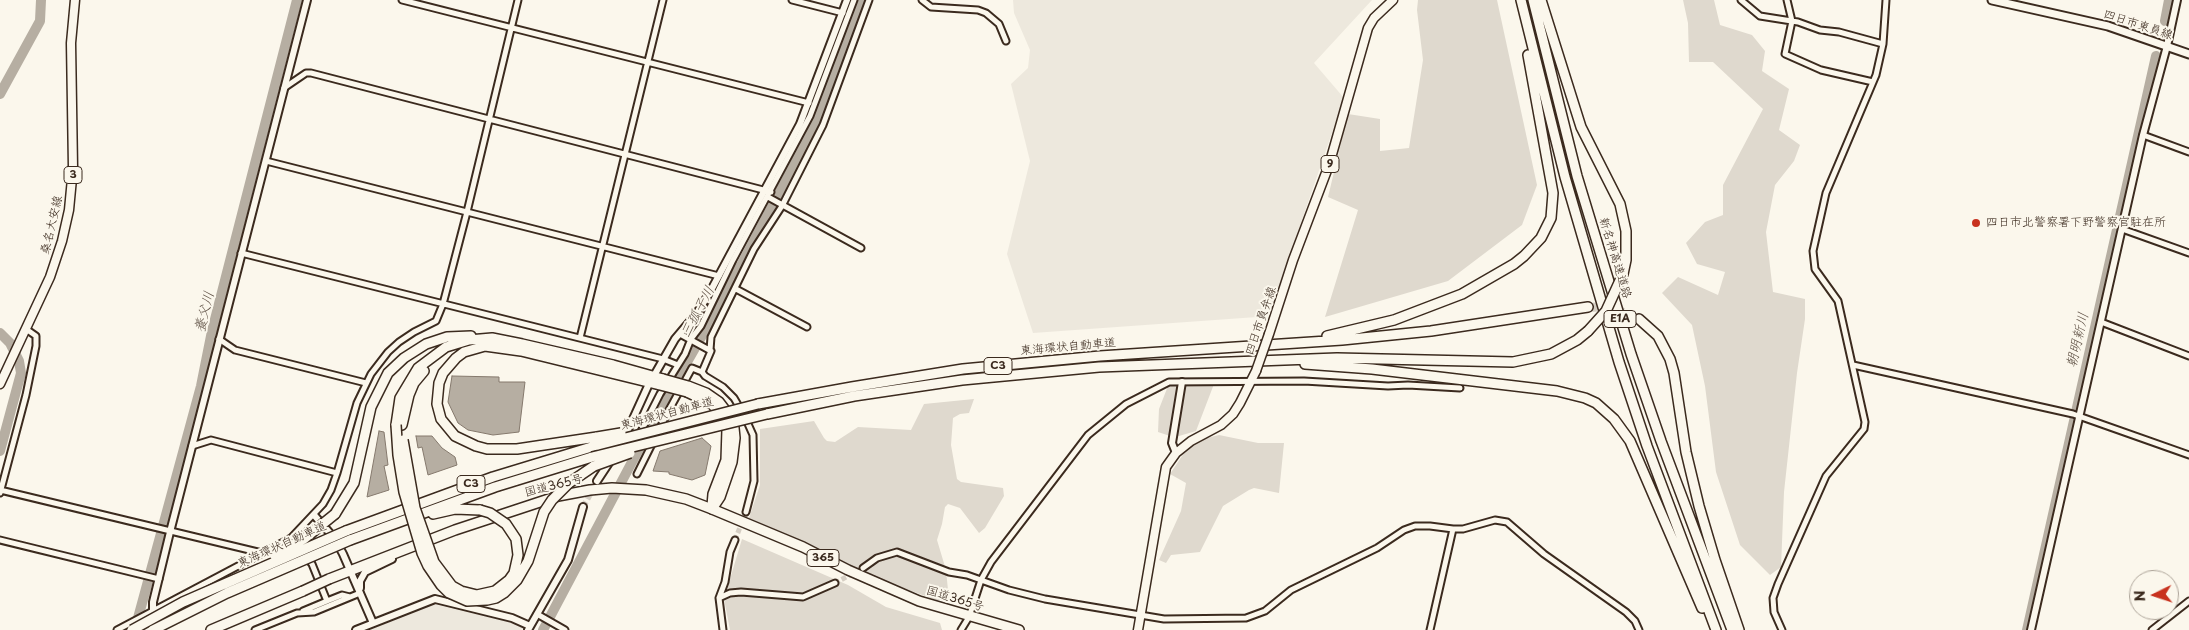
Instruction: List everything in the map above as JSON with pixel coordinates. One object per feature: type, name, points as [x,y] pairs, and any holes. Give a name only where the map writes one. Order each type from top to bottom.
[{"type":"highway","points":[[1240,348],[1349,332],[1417,312],[1484,282],[1519,260],[1537,243],[1551,218],[1553,192],[1520,0]]},
{"type":"highway","name":"新名神高速道路","points":[[1520,0],[1565,177],[1618,362],[1650,455],[1716,630]]},
{"type":"highway","name":"新名神高速道路","points":[[1533,0],[1577,176],[1631,354],[1660,441],[1732,630]]},
{"type":"highway","points":[[1240,360],[1337,358],[1513,362],[1551,354],[1577,340],[1606,311],[1623,274],[1627,246],[1622,210],[1578,119],[1541,0]]},
{"type":"highway","points":[[1240,348],[1431,331],[1588,307]]},
{"type":"highway","points":[[1639,319],[1658,336],[1670,359],[1674,372],[1686,452],[1699,506],[1739,630]]},
{"type":"highway","points":[[183,602],[304,539],[335,514],[354,483],[371,407],[388,373],[414,350],[436,340],[457,336],[492,338],[582,357],[662,382],[706,393],[719,402],[729,415],[734,428],[735,438],[732,462],[720,497],[712,509]]},
{"type":"highway","points":[[492,338],[458,342],[446,347],[426,361],[411,377],[400,398],[398,455],[404,492],[422,553],[440,585],[449,593],[467,601],[487,600],[496,598],[504,593],[517,580],[528,561],[544,512],[552,500],[593,462]]},
{"type":"highway","points":[[350,542],[444,512],[468,509],[480,510],[490,513],[506,524],[516,539],[518,555],[514,573],[502,586],[486,594],[469,594],[452,586],[434,562],[419,523],[410,489],[399,425],[408,395],[414,384],[430,365],[453,351],[485,346],[515,349],[662,382]]},
{"type":"highway","points":[[485,346],[464,352],[456,358],[443,372],[439,382],[437,393],[438,412],[454,436],[476,446],[503,450],[597,441]]},
{"type":"highway","name":"東海環状自動車道","points":[[132,630],[183,602],[346,531],[492,477],[597,441],[758,404],[963,370],[1100,356],[1240,348]]},
{"type":"highway","points":[[1240,360],[1421,374],[1557,391],[1596,403],[1614,418],[1630,441],[1687,577],[1712,630]]},
{"type":"highway","name":"東海環状自動車道","points":[[153,630],[227,593],[296,563],[495,487],[593,462],[712,427],[854,396],[1028,373],[1107,366],[1240,360]]},
{"type":"highway","name":"国道365号","points":[[215,628],[404,549],[558,496],[590,490],[627,488],[668,494],[712,509],[918,601],[1019,630]]},
{"type":"main road","name":"桑名大安線","points":[[0,384],[54,266],[69,210],[73,168],[71,43],[75,0]]},
{"type":"main road","name":"四日市員弁線","points":[[1138,630],[1166,467],[1176,454],[1191,442],[1221,426],[1240,403],[1252,381],[1293,260],[1329,165],[1368,28],[1374,18],[1393,0]]},
{"type":"main road","name":"四日市東員線","points":[[1992,0],[2108,26],[2189,54]]},
{"type":"street","points":[[153,630],[153,610],[157,579],[168,532],[308,0]]},
{"type":"street","points":[[402,0],[810,103]]},
{"type":"street","points":[[117,630],[291,538],[314,515],[332,490],[356,403],[366,382],[378,364],[399,342],[436,321],[443,304],[490,120],[518,0]]},
{"type":"street","points":[[580,338],[663,0]]},
{"type":"street","points":[[792,0],[843,13]]},
{"type":"street","points":[[632,450],[660,394],[701,326],[733,260],[768,197],[768,191],[810,103],[847,0]]},
{"type":"street","points":[[655,374],[680,334],[697,313],[810,116],[854,0]]},
{"type":"street","points":[[702,372],[711,337],[754,249],[782,206],[823,125],[869,0]]},
{"type":"street","points":[[922,0],[931,7],[986,12],[999,24],[1006,41]]},
{"type":"street","points":[[1741,0],[1760,16],[1820,30],[1839,32],[1883,44]]},
{"type":"street","points":[[1787,0],[1792,22],[1786,54],[1821,70],[1873,82]]},
{"type":"street","points":[[1782,630],[1774,612],[1773,598],[1778,584],[1826,476],[1864,429],[1865,422],[1838,301],[1815,269],[1813,251],[1826,193],[1873,82],[1881,57],[1886,0]]},
{"type":"street","points":[[2031,630],[2077,415],[2101,322],[2143,135],[2167,46],[2177,0]]},
{"type":"street","points":[[284,88],[306,73],[311,73],[768,191]]},
{"type":"street","points":[[2143,135],[2189,152]]},
{"type":"street","points":[[266,161],[719,276]]},
{"type":"street","points":[[768,197],[861,248]]},
{"type":"street","points":[[2122,229],[2189,253]]},
{"type":"street","points":[[241,253],[663,359],[678,365]]},
{"type":"street","points":[[736,289],[808,326]]},
{"type":"street","points":[[2101,322],[2189,356]]},
{"type":"street","points":[[26,329],[36,336],[36,346],[26,395],[0,491],[262,553]]},
{"type":"street","points":[[680,334],[708,349]]},
{"type":"street","points":[[219,338],[235,350],[366,382]]},
{"type":"street","points":[[1852,365],[2077,415],[2189,455]]},
{"type":"street","points":[[638,474],[692,368],[702,372],[705,376],[723,387],[734,398],[744,415],[752,436],[754,481],[746,512]]},
{"type":"street","points":[[961,630],[969,617],[981,580],[991,562],[1088,435],[1126,404],[1169,382],[1252,381],[1460,388]]},
{"type":"street","points":[[1176,454],[1172,443],[1182,382]]},
{"type":"street","points":[[597,481],[622,443],[648,386]]},
{"type":"street","points":[[192,446],[211,440],[337,473]]},
{"type":"street","points":[[356,630],[435,599],[512,618],[529,628],[568,560],[583,507]]},
{"type":"street","points":[[314,515],[334,539],[351,570],[373,624]]},
{"type":"street","points":[[863,568],[877,558],[897,552],[949,572],[1045,599],[1164,619],[1246,618],[1257,615],[1269,608],[1296,587],[1377,548],[1404,530],[1415,526],[1430,526],[1453,530],[1463,529],[1485,521],[1494,520],[1507,522],[1544,554],[1626,612],[1635,621],[1639,630]]},
{"type":"street","points":[[1430,630],[1453,530]]},
{"type":"street","points":[[291,538],[312,564],[327,601]]},
{"type":"street","points":[[0,540],[157,579]]},
{"type":"street","points":[[723,630],[719,598],[725,582],[730,552],[735,540]]},
{"type":"street","points":[[360,593],[360,581],[364,572],[392,559],[404,549]]},
{"type":"street","points":[[719,598],[730,593],[742,592],[803,597],[835,583]]},
{"type":"street","points":[[297,613],[314,612],[360,593]]},
{"type":"street","points":[[255,630],[342,595],[351,597]]},
{"type":"street","points":[[2152,630],[2189,601]]},
{"type":"street","points":[[537,614],[565,630]]},
{"type":"shaded area","points":[[1013,0],[1372,0],[1314,63],[1344,98],[1272,307],[1257,317],[1033,333],[1007,254],[1030,161],[1011,84],[1028,68],[1030,50],[1014,13]]},
{"type":"shaded area","points":[[1418,0],[1497,0],[1537,185],[1522,225],[1448,281],[1325,317],[1358,210],[1328,197],[1348,114],[1380,119],[1380,151],[1409,148],[1423,60],[1417,10]]},
{"type":"shaded area","points":[[1683,0],[1714,0],[1720,25],[1752,35],[1765,51],[1762,71],[1789,89],[1779,130],[1800,145],[1794,161],[1775,185],[1766,232],[1773,292],[1805,299],[1805,319],[1784,492],[1781,567],[1770,575],[1740,545],[1716,472],[1705,386],[1692,325],[1662,293],[1678,277],[1718,295],[1725,272],[1697,264],[1686,243],[1705,222],[1723,215],[1723,185],[1763,109],[1713,62],[1689,62],[1688,23]]},
{"type":"shaded area","points":[[452,376],[499,377],[499,382],[525,382],[519,432],[493,435],[468,430],[458,423],[448,402]]},
{"type":"shaded area","points":[[1214,384],[1196,431],[1179,436],[1170,436],[1158,432],[1159,409],[1168,386]]},
{"type":"shaded area","points":[[974,399],[969,413],[960,414],[953,418],[951,445],[957,479],[961,482],[1003,488],[1004,496],[985,528],[979,533],[960,508],[948,504],[945,507],[937,540],[946,570],[949,600],[936,600],[865,574],[798,539],[749,518],[760,485],[760,429],[814,421],[827,441],[835,442],[858,427],[911,430],[924,404]]},
{"type":"shaded area","points":[[379,431],[384,432],[388,465],[384,466],[389,490],[367,497]]},
{"type":"shaded area","points":[[1219,435],[1258,443],[1284,443],[1279,493],[1254,488],[1249,490],[1223,506],[1200,552],[1171,555],[1166,563],[1159,560],[1181,511],[1186,483],[1170,474],[1188,447],[1199,440]]},
{"type":"shaded area","points":[[416,436],[432,436],[442,448],[455,457],[457,465],[428,475],[422,447],[418,448]]},
{"type":"shaded area","points":[[702,438],[711,446],[705,475],[692,480],[669,474],[669,472],[653,471],[660,451]]},
{"type":"shaded area","points":[[742,539],[848,585],[886,607],[940,623],[942,630],[730,630],[724,599]]},
{"type":"shaded area","points":[[433,604],[510,622],[523,628],[521,630],[369,630]]},
{"type":"waterway","points":[[0,94],[40,21],[41,0]]},
{"type":"waterway","name":"養父川","points":[[135,629],[201,386],[212,331],[297,0]]},
{"type":"waterway","name":"三孤子川","points":[[543,630],[659,411],[727,292],[814,127],[862,0]]},
{"type":"waterway","name":"朝明新川","points":[[2165,21],[2169,0]]},
{"type":"waterway","name":"朝明新川","points":[[2027,630],[2156,56]]},
{"type":"waterway","points":[[0,333],[10,343],[19,361],[21,373],[0,451]]},
{"type":"tunnel","points":[[1588,307],[1613,308],[1639,319]]},
{"type":"tunnel","points":[[583,507],[593,489]]},
{"type":"tunnel","points":[[735,540],[746,512]]},
{"type":"tunnel","points":[[835,583],[863,568]]},
{"type":"place","name":"四日市北警察署下野警察官駐在所","points":[[1976,223]]}]
